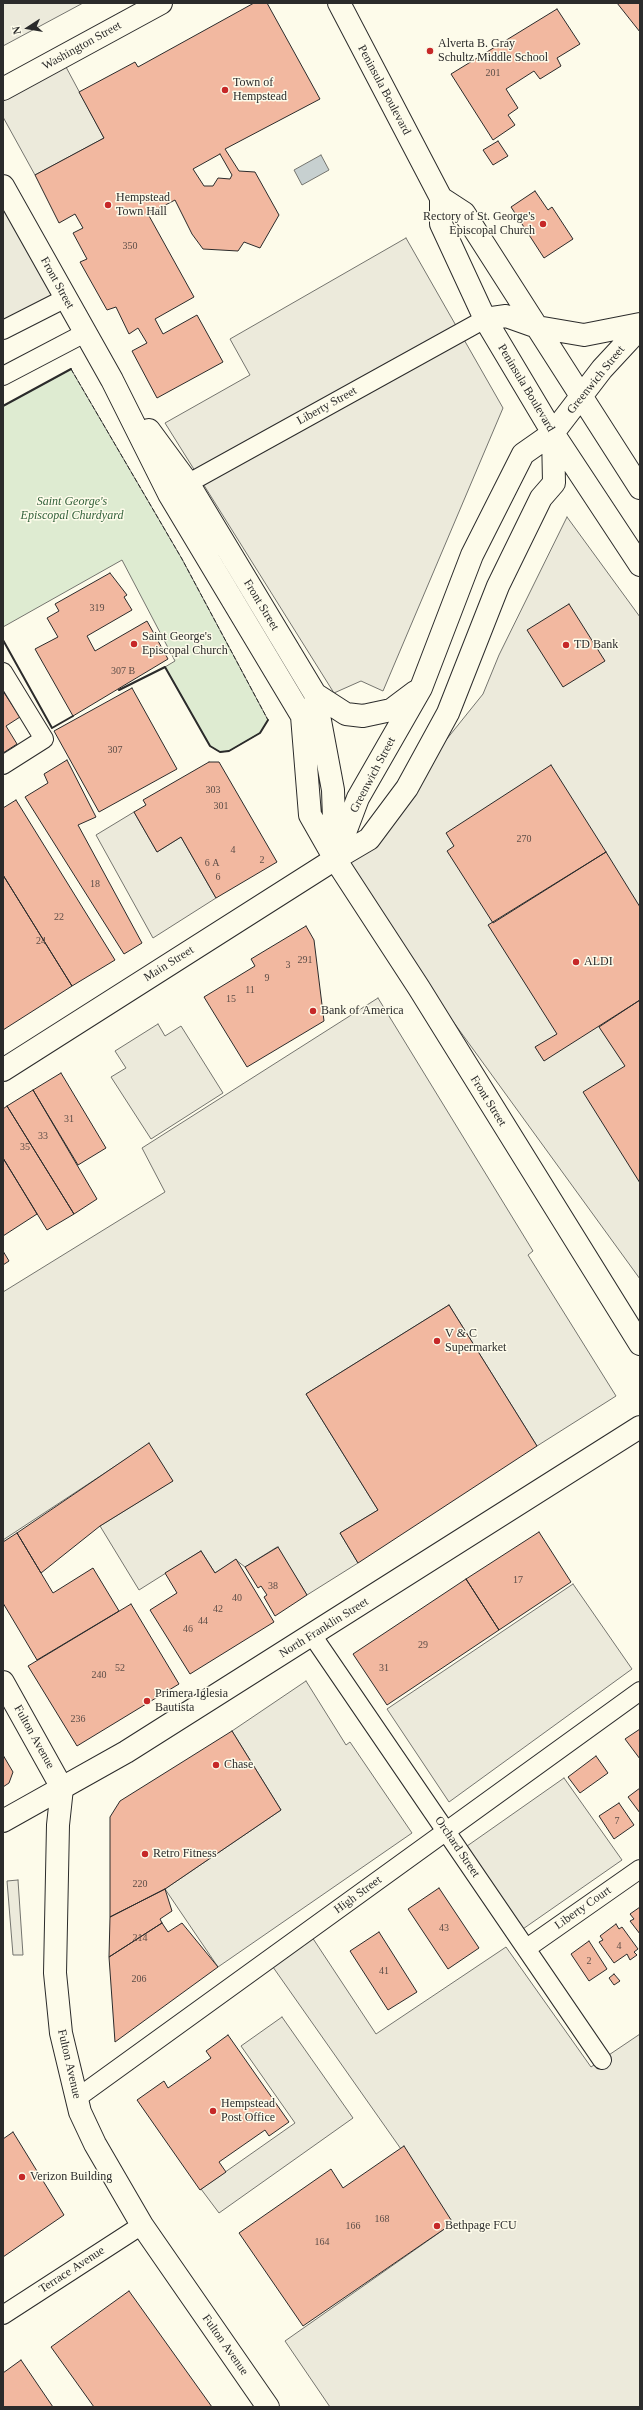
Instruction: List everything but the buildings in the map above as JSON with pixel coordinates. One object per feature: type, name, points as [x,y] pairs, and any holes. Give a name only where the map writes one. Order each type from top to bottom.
[{"type":"main road","name":"Washington Street","points":[[3,89],[161,3]]},
{"type":"main road","name":"Peninsula Boulevard","points":[[339,3],[441,198],[441,224],[485,319],[554,433],[640,565]]},
{"type":"main road","name":"Front Street","points":[[3,186],[112,380],[169,494],[302,716],[310,815],[335,859],[419,988],[640,1344]]},
{"type":"main road","name":"Peninsula Boulevard","points":[[441,198],[464,213],[640,488]]},
{"type":"main road","points":[[485,319],[506,316],[537,327],[584,336],[640,324]]},
{"type":"main road","name":"Greenwich Street","points":[[335,859],[358,798],[421,688],[472,555],[523,454],[554,433],[602,369],[640,328]]},
{"type":"main road","name":"Front Street","points":[[112,380],[188,483],[315,694],[333,790],[335,859]]},
{"type":"main road","points":[[335,859],[369,839],[407,788],[448,713],[498,586],[541,498],[554,483],[554,433]]},
{"type":"main road","points":[[315,694],[346,714],[363,716],[391,710],[421,688]]},
{"type":"main road","name":"Main Street","points":[[3,1070],[335,859]]},
{"type":"main road","name":"North Franklin Street","points":[[3,1821],[126,1752],[640,1427]]},
{"type":"main road","name":"Fulton Avenue","points":[[3,1682],[62,1788],[58,1825],[55,1973],[61,2033],[80,2112],[95,2144],[142,2225],[268,2407]]},
{"type":"street","points":[[3,330],[66,298]]},
{"type":"street","name":"Liberty Street","points":[[169,494],[485,319]]},
{"type":"street","points":[[3,376],[85,333]]},
{"type":"street","points":[[3,672],[44,739],[3,765]]},
{"type":"street","name":"Orchard Street","points":[[312,1635],[602,2060]]},
{"type":"street","name":"High Street","points":[[77,2098],[640,1691]]},
{"type":"street","name":"Liberty Court","points":[[527,1948],[640,1869]]},
{"type":"street","name":"Terrace Avenue","points":[[3,2315],[142,2225]]},
{"type":"green space","name":"Saint George's Episcopal Churdyard","points":[[71,369],[182,559],[268,720],[260,733],[229,751],[220,752],[210,746],[165,667],[175,661],[122,560],[3,627],[3,406]]},
{"type":"shaded area","points":[[3,3],[83,3],[3,46]]},
{"type":"shaded area","points":[[66,67],[104,138],[35,175],[3,117],[3,101]]},
{"type":"shaded area","points":[[321,155],[329,170],[302,185],[294,170]]},
{"type":"shaded area","points":[[3,186],[66,298],[3,331]]},
{"type":"shaded area","points":[[406,238],[503,408],[383,691],[361,681],[334,693],[165,423],[250,375],[230,339]]},
{"type":"shaded area","points":[[567,517],[640,617],[640,1279],[335,859],[405,791],[483,694],[499,655]]},
{"type":"shaded area","points":[[134,812],[157,852],[181,837],[216,898],[153,938],[96,835]]},
{"type":"shaded area","points":[[378,998],[533,1251],[528,1255],[616,1396],[537,1446],[449,1305],[306,1394],[378,1510],[340,1533],[358,1563],[307,1595],[277,1547],[245,1567],[236,1560],[215,1573],[201,1551],[139,1590],[100,1526],[172,1481],[149,1444],[3,1540],[3,1292],[165,1192],[142,1148]]},
{"type":"shaded area","points":[[158,1024],[165,1036],[181,1026],[223,1093],[151,1139],[111,1077],[126,1068],[115,1051]]},
{"type":"shaded area","points":[[573,1584],[632,1669],[449,1802],[387,1709]]},
{"type":"shaded area","points":[[306,1681],[346,1745],[350,1742],[412,1833],[218,1967],[165,1889],[281,1810],[232,1731]]},
{"type":"shaded area","points":[[564,1778],[622,1860],[520,1931],[460,1851]]},
{"type":"shaded area","points":[[18,1880],[23,1955],[13,1955],[7,1881]]},
{"type":"shaded area","points":[[308,1931],[376,2034],[506,1947],[591,2067],[640,2034],[640,2407],[330,2407],[285,2341],[453,2223],[268,1960]]},
{"type":"shaded area","points":[[282,2017],[353,2118],[219,2213],[201,2189],[295,2123],[241,2046]]},
{"type":"fence","points":[[71,369],[182,559],[268,720]]},
{"type":"wall","points":[[3,406],[71,369]]},
{"type":"wall","points":[[3,640],[52,728],[73,716]]},
{"type":"wall","points":[[119,690],[165,667],[210,746],[220,752],[229,751],[260,733],[268,720]]},
{"type":"place","name":"Alverta B. Gray Schultz Middle School","points":[[430,51]]},
{"type":"place","name":"Town of Hempstead","points":[[225,90]]},
{"type":"place","name":"Hempstead Town Hall","points":[[108,205]]},
{"type":"place","name":"Rectory of St. George's Episcopal Church","points":[[543,224]]},
{"type":"place","name":"Saint George's Episcopal Church","points":[[134,644]]},
{"type":"place","name":"TD Bank","points":[[566,645]]},
{"type":"place","name":"ALDI","points":[[576,962]]},
{"type":"place","name":"Bank of America","points":[[313,1011]]},
{"type":"place","name":"V & C Supermarket","points":[[437,1341]]},
{"type":"place","name":"Primera Iglesia Bautista","points":[[147,1701]]},
{"type":"place","name":"Chase","points":[[216,1765]]},
{"type":"place","name":"Retro Fitness","points":[[145,1854]]},
{"type":"place","name":"Hempstead Post Office","points":[[213,2111]]},
{"type":"place","name":"Verizon Building","points":[[22,2177]]},
{"type":"place","name":"Bethpage FCU","points":[[437,2226]]}]
